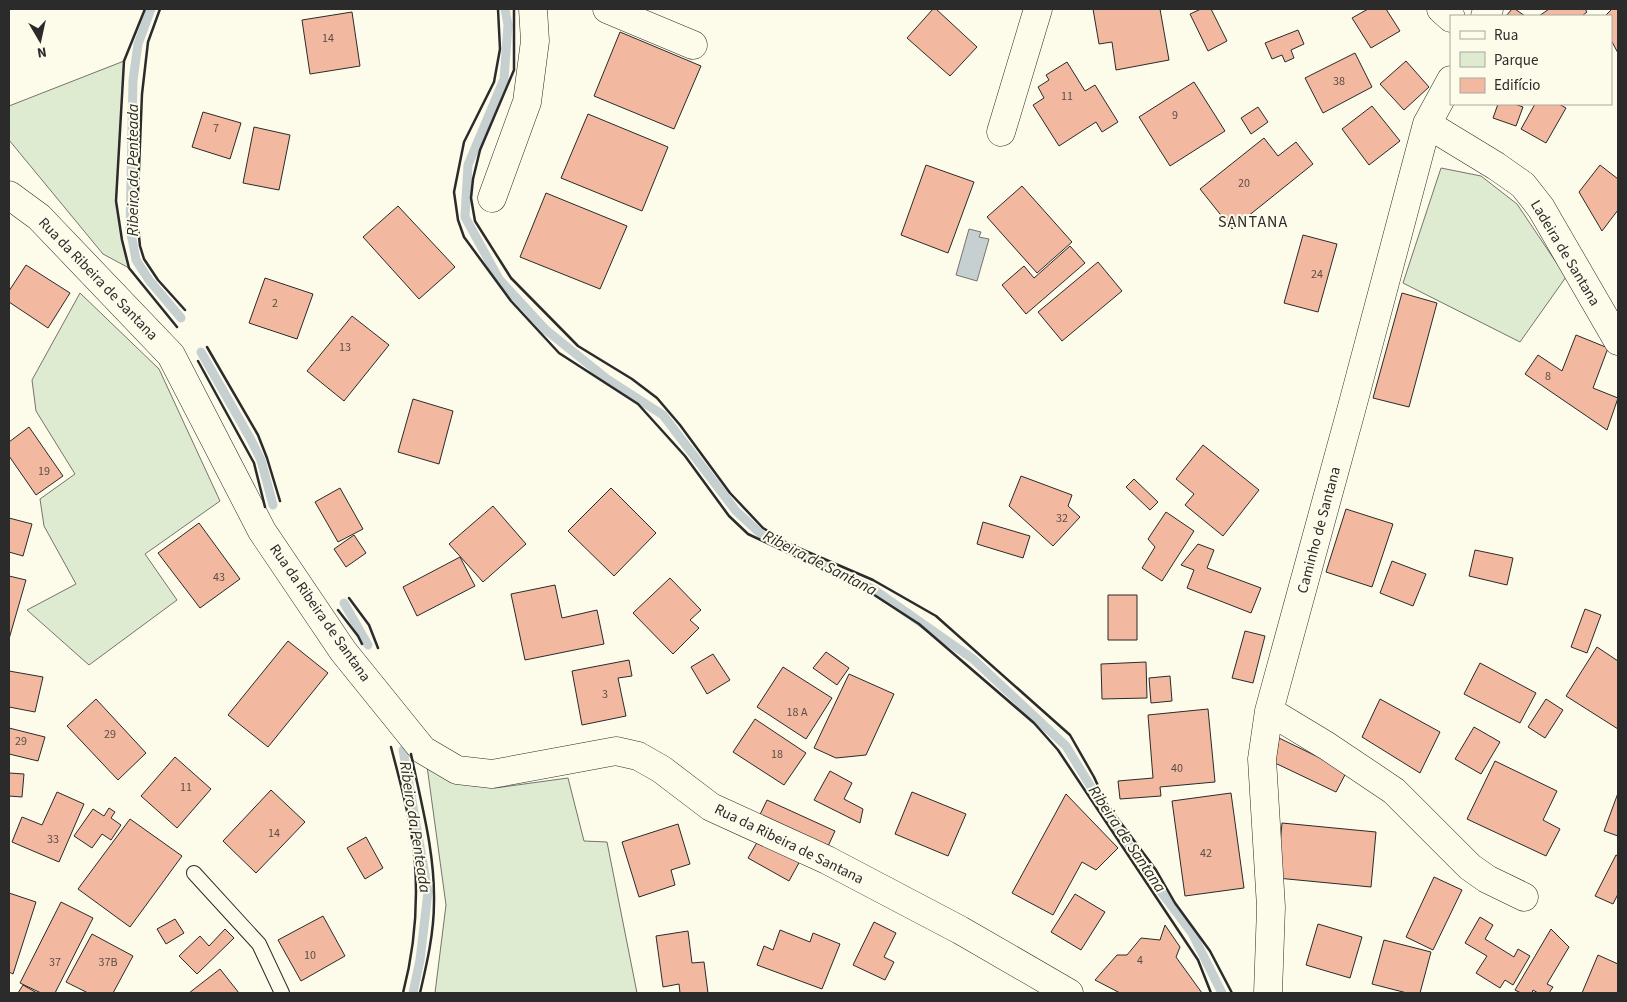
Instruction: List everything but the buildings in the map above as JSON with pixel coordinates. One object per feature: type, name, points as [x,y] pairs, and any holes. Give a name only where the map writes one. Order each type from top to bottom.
[{"type":"street","points":[[492,198],[527,102],[535,41],[533,9]]},
{"type":"street","points":[[607,9],[693,45]]},
{"type":"street","points":[[1001,132],[1038,9]]},
{"type":"street","name":"Caminho de Santana","points":[[1268,993],[1271,907],[1262,759],[1269,711],[1427,124],[1450,82]]},
{"type":"street","name":"Ladeira de Santana","points":[[1427,124],[1496,166],[1523,185],[1542,208],[1618,342]]},
{"type":"street","name":"Rua da Ribeira de Santana","points":[[9,195],[39,217],[171,355],[262,531],[343,651],[423,750],[457,770],[492,774],[616,751],[638,756],[661,769],[711,808],[827,860],[960,930],[1069,993]]},
{"type":"street","points":[[1269,711],[1327,746],[1394,792],[1470,867],[1486,880],[1524,897]]},
{"type":"lane","points":[[194,873],[259,944],[282,993]]},
{"type":"green space","points":[[124,61],[116,201],[122,240],[129,268],[103,254],[9,140],[9,106]]},
{"type":"green space","points":[[1441,168],[1481,176],[1517,204],[1566,277],[1520,342],[1403,283]]},
{"type":"green space","points":[[80,293],[159,369],[220,501],[145,554],[177,600],[89,665],[27,610],[76,584],[44,526],[40,499],[75,474],[36,411],[32,380]]},
{"type":"green space","points":[[427,766],[495,788],[568,778],[584,841],[607,842],[637,993],[435,993],[446,905]]},
{"type":"shaded area","points":[[969,229],[981,232],[979,237],[989,239],[977,281],[956,275]]},
{"type":"waterway","name":"Ribeiro da Penteada","points":[[151,9],[138,44],[133,80],[130,228],[136,260],[149,280],[181,318]]},
{"type":"waterway","name":"Ribeira de Santana","points":[[505,9],[508,25],[504,79],[468,165],[465,217],[499,279],[546,330],[607,379],[663,415],[736,511],[764,537],[873,589],[973,659],[1066,746],[1105,810],[1159,889],[1192,933],[1222,993]]},
{"type":"waterway","name":"Ribeiro da Penteada","points":[[201,352],[261,460],[273,505]]},
{"type":"waterway","name":"Ribeiro da Penteada","points":[[344,603],[368,645]]},
{"type":"waterway","name":"Ribeiro da Penteada","points":[[403,750],[428,892],[420,960],[413,993]]},
{"type":"wall","points":[[145,9],[124,61],[116,201],[122,240],[129,268],[177,327]]},
{"type":"wall","points":[[160,9],[148,42],[142,94],[137,218],[140,246],[144,259],[158,280],[185,310]]},
{"type":"wall","points":[[498,9],[500,49],[494,82],[464,142],[454,192],[458,220],[464,237],[511,301],[559,353],[638,404],[685,456],[729,516],[748,534],[865,589],[919,624],[1034,723],[1058,750],[1198,960],[1211,993]]},
{"type":"wall","points":[[514,9],[514,70],[480,150],[473,179],[471,198],[475,221],[511,278],[578,346],[632,379],[657,398],[680,425],[730,493],[763,528],[787,543],[873,580],[936,616],[1070,735],[1094,777],[1106,803],[1156,870],[1175,903],[1210,951],[1232,993]]},
{"type":"wall","points":[[207,347],[258,435],[280,501]]},
{"type":"wall","points":[[198,361],[254,463],[265,507]]},
{"type":"wall","points":[[349,598],[369,625],[378,648]]},
{"type":"wall","points":[[338,610],[362,644]]},
{"type":"wall","points":[[391,747],[409,819],[414,849],[416,880],[412,945],[403,993]]},
{"type":"wall","points":[[411,754],[427,828],[434,883],[434,914],[428,959],[420,993]]},
{"type":"district","name":"SANTANA","points":[[1253,222]]}]
